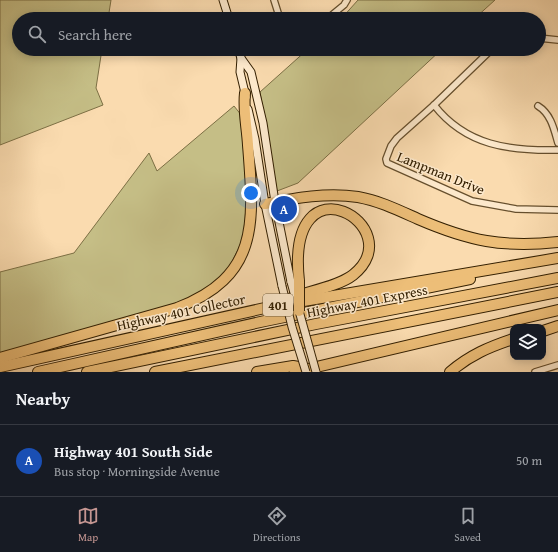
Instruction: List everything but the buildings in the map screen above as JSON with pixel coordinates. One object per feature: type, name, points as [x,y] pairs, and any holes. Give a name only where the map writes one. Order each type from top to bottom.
[{"type":"highway","points":[[0,358],[176,308],[197,300],[224,282],[246,249],[249,235],[251,198],[248,143],[243,113],[245,94]]},
{"type":"highway","points":[[270,203],[299,197],[343,195],[377,201],[443,228],[482,241],[522,244],[558,242]]},
{"type":"highway","points":[[274,306],[282,301],[340,282],[352,275],[361,266],[367,254],[368,241],[366,233],[359,220],[342,210],[331,209],[320,211],[305,223],[298,244],[295,282],[299,311]]},
{"type":"highway","name":"Highway 401 Collector","points":[[0,367],[274,306],[558,258]]},
{"type":"highway","points":[[38,372],[265,321],[558,262]]},
{"type":"highway","name":"Highway 401 Express","points":[[87,372],[310,326],[558,278]]},
{"type":"highway","name":"Highway 401 Express","points":[[155,372],[558,292]]},
{"type":"highway","points":[[295,372],[309,371],[558,310]]},
{"type":"highway","points":[[546,330],[558,326]]},
{"type":"highway","points":[[450,372],[488,347],[510,340]]},
{"type":"highway","points":[[257,372],[293,366],[309,371]]},
{"type":"main road","points":[[223,0],[227,12]]},
{"type":"main road","points":[[241,58],[240,72],[270,203],[295,282]]},
{"type":"main road","points":[[241,58],[251,72],[263,123],[270,203],[282,286],[292,327],[309,371]]},
{"type":"main road","points":[[299,311],[309,371]]},
{"type":"street","points":[[274,0],[278,12]]},
{"type":"street","points":[[336,12],[347,0]]},
{"type":"street","points":[[546,39],[558,40]]},
{"type":"street","points":[[485,56],[434,105],[454,126],[491,144],[523,150],[558,150]]},
{"type":"street","name":"Lampman Drive","points":[[434,105],[397,138],[391,146],[386,159],[387,164],[472,201],[516,209],[558,210]]},
{"type":"street","points":[[538,106],[544,110],[549,118],[558,143]]},
{"type":"street","points":[[535,372],[558,365]]},
{"type":"shaded area","points":[[0,0],[111,0],[109,12],[12,12],[12,56],[101,56],[96,88],[103,105],[0,145]]},
{"type":"shaded area","points":[[358,0],[495,0],[482,12],[347,12]]},
{"type":"shaded area","points":[[300,56],[434,56],[298,183],[277,191],[260,92]]},
{"type":"shaded area","points":[[234,106],[242,116],[247,202],[244,237],[228,270],[200,294],[176,304],[0,354],[0,272],[74,253],[149,153],[157,171]]},
{"type":"place","name":"Highway 401 South Side","points":[[284,209]]}]
